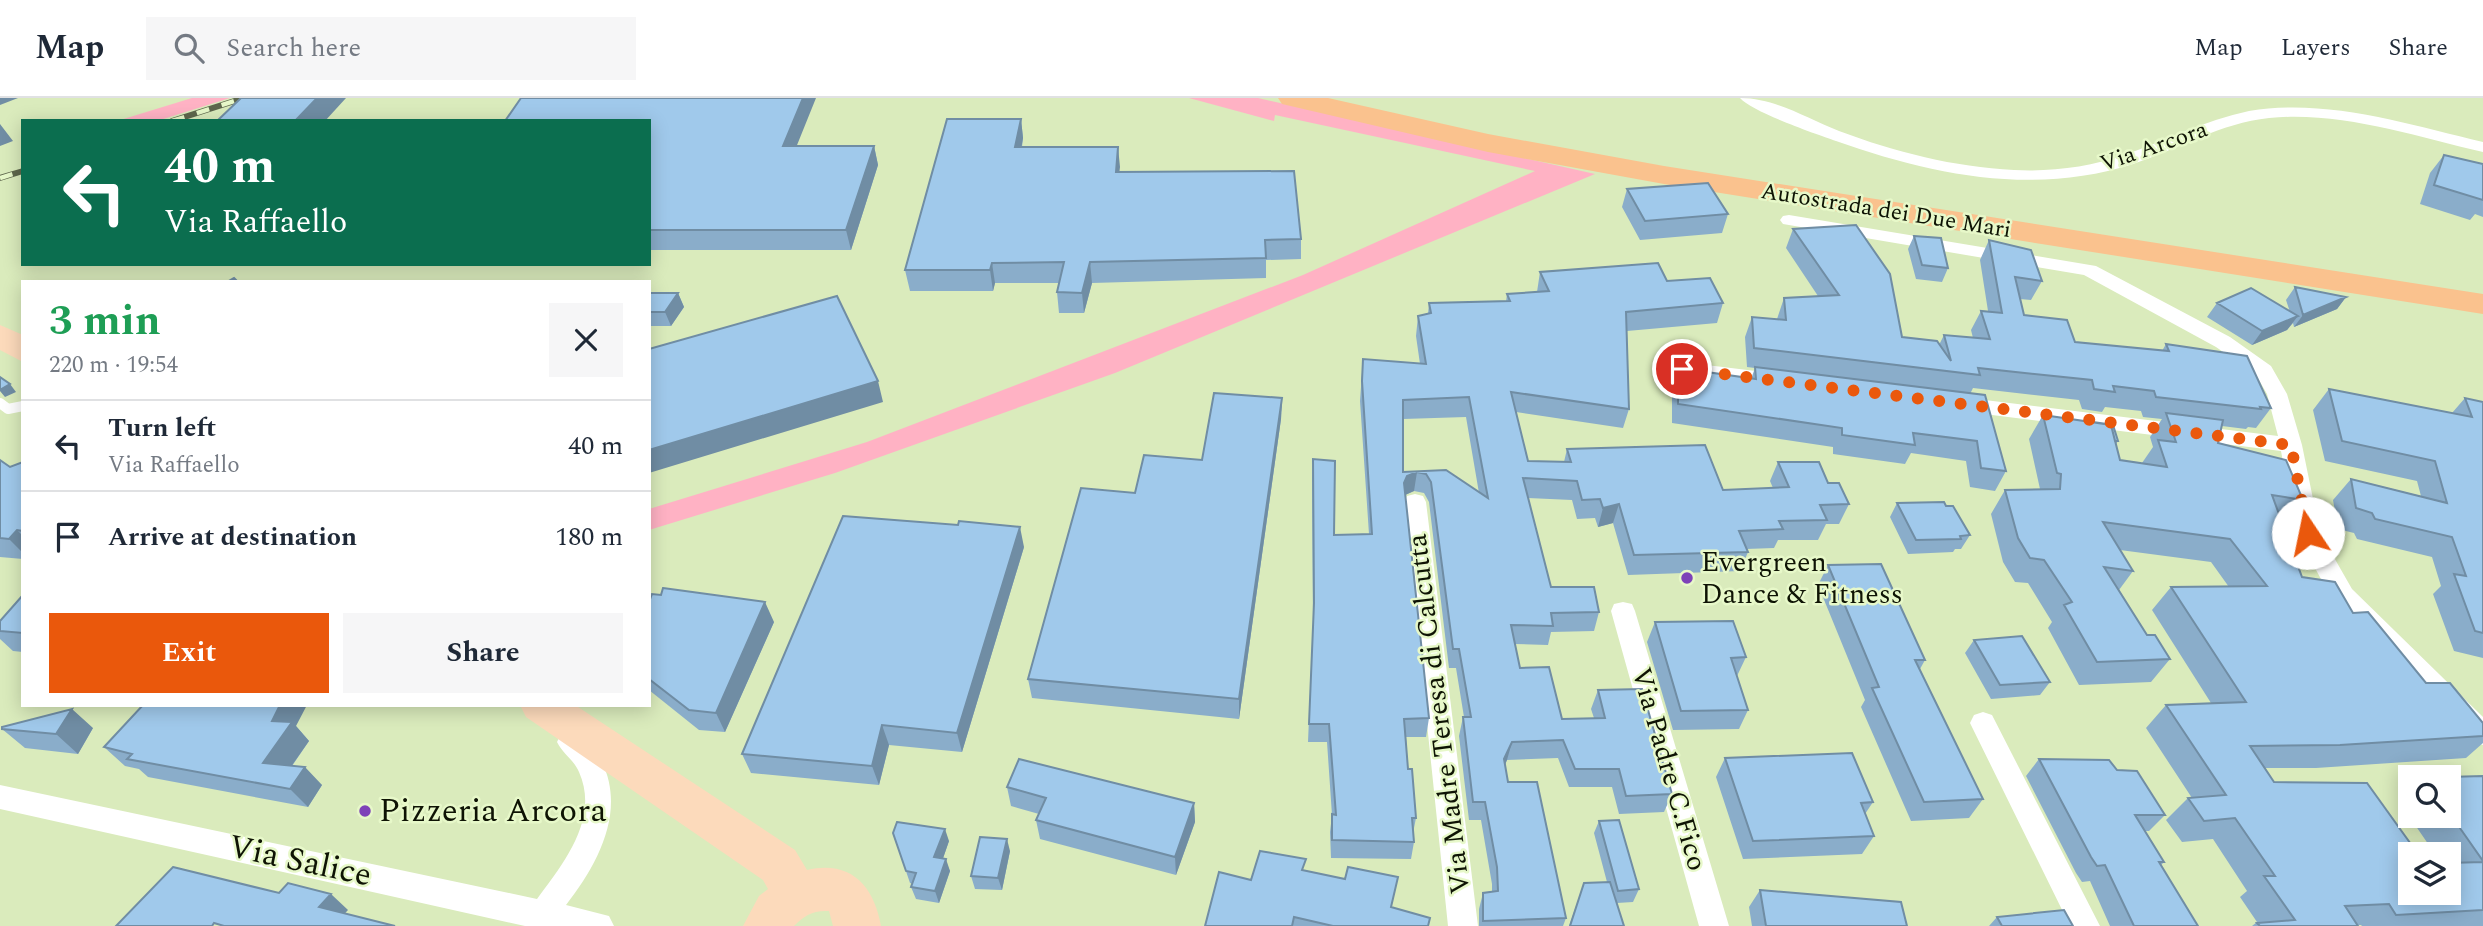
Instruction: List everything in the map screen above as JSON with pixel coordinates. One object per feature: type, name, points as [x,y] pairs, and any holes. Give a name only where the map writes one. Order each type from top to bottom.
[{"type":"highway","name":"Autostrada dei Due Mari","points":[[1292,98],[1674,170],[2483,304]]},
{"type":"highway","name":"Autostrada dei Due Mari","points":[[1345,98],[1582,154]]},
{"type":"highway","name":"Autostrada dei Due Mari","points":[[1674,170],[2483,289]]},
{"type":"main road","points":[[544,707],[779,865],[782,910],[823,888],[846,897],[864,923]]},
{"type":"street","name":"Via Arcora","points":[[1748,98],[1780,113],[1882,151],[1967,170],[2016,175],[2107,166],[2235,118],[2270,113],[2312,113],[2368,120],[2483,147]]},
{"type":"street","points":[[1789,220],[2089,270],[2222,342],[2264,371],[2277,394],[2291,445],[2308,533],[2343,597],[2483,734]]},
{"type":"street","points":[[1682,369],[1807,385]]},
{"type":"street","points":[[1945,402],[2291,445]]},
{"type":"street","name":"Via Madre Teresa di Calcutta","points":[[1415,502],[1463,926]]},
{"type":"street","name":"Via Padre C.Fico","points":[[1623,611],[1714,926]]},
{"type":"street","points":[[540,919],[578,866],[594,831],[598,795],[591,761],[559,733],[544,707]]},
{"type":"street","points":[[1983,723],[2085,926]]},
{"type":"street","name":"Via Salice","points":[[2,800],[540,919],[600,926]]},
{"type":"lane","points":[[0,403],[8,409],[21,406]]},
{"type":"shaded area","points":[[192,98],[230,98],[163,119],[124,119]]},
{"type":"shaded area","points":[[1189,98],[1258,98],[1595,174],[1115,373],[835,473],[651,529],[651,508],[867,442],[1303,275],[1535,171],[1275,115],[1274,121]]},
{"type":"building","points":[[241,98],[317,98],[297,119],[219,119]]},
{"type":"building","points":[[521,98],[803,98],[783,146],[874,146],[846,230],[651,230],[651,119],[506,119]]},
{"type":"building","points":[[947,119],[1021,119],[1015,147],[1118,147],[1116,172],[1294,171],[1301,239],[1265,240],[1266,258],[1090,262],[1082,293],[1057,292],[1064,262],[992,263],[990,270],[905,270]]},
{"type":"building","points":[[2444,155],[2483,164],[2483,200],[2434,185]]},
{"type":"building","points":[[1708,183],[1728,214],[1645,221],[1627,189]]},
{"type":"building","points":[[1856,225],[1890,274],[1902,337],[1937,341],[1951,361],[1944,335],[1990,339],[1981,311],[2002,313],[1989,240],[2031,250],[2042,281],[2015,277],[2024,315],[2067,320],[2075,342],[2169,351],[2166,344],[2247,356],[2271,408],[2156,397],[2154,391],[2113,386],[2115,392],[2094,389],[2092,380],[1978,368],[1980,375],[1754,348],[1752,317],[1786,320],[1784,298],[1839,295],[1793,229]]},
{"type":"building","points":[[1914,236],[1941,238],[1948,268],[1922,265]]},
{"type":"building","points":[[1658,263],[1667,281],[1710,278],[1723,303],[1626,312],[1629,409],[1511,392],[1528,461],[1571,462],[1567,449],[1705,445],[1723,490],[1789,487],[1778,462],[1819,462],[1828,483],[1839,483],[1849,504],[1820,505],[1827,520],[1779,521],[1783,529],[1739,531],[1748,552],[1634,555],[1619,504],[1603,508],[1600,499],[1582,500],[1577,481],[1523,478],[1551,587],[1594,587],[1599,612],[1551,613],[1553,626],[1511,625],[1520,668],[1549,667],[1562,719],[1605,718],[1598,690],[1642,689],[1672,794],[1626,796],[1619,769],[1575,769],[1563,740],[1512,742],[1504,759],[1508,782],[1537,782],[1566,918],[1483,921],[1483,893],[1498,891],[1497,867],[1485,802],[1473,802],[1463,717],[1471,717],[1459,649],[1453,649],[1431,482],[1426,474],[1417,472],[1407,476],[1404,483],[1429,718],[1404,719],[1416,818],[1412,818],[1414,842],[1332,840],[1332,814],[1336,815],[1329,724],[1309,724],[1314,603],[1313,459],[1335,461],[1334,535],[1372,534],[1362,381],[1363,359],[1426,364],[1418,316],[1431,313],[1429,303],[1510,301],[1507,294],[1549,291],[1540,272]],"holes":[[[1469,397],[1488,498],[1446,470],[1403,472],[1403,400]]]},
{"type":"building","points":[[2295,287],[2346,297],[2303,315]]},
{"type":"building","points":[[2251,288],[2298,316],[2262,331],[2217,303]]},
{"type":"building","points":[[651,293],[678,293],[665,312],[651,312]]},
{"type":"building","points":[[837,296],[878,381],[651,449],[651,348]]},
{"type":"building","points":[[1755,367],[1985,395],[2006,471],[1981,468],[1977,441],[1913,433],[1915,445],[1842,435],[1842,428],[1678,404],[1678,368],[1756,379]]},
{"type":"building","points":[[0,377],[10,384],[0,390]]},
{"type":"building","points":[[2329,389],[2472,417],[2465,398],[2483,402],[2483,633],[2475,631],[2454,574],[2466,576],[2452,537],[2375,519],[2372,513],[2356,508],[2351,479],[2447,503],[2435,461],[2342,441]]},
{"type":"building","points":[[1214,393],[1282,398],[1239,699],[1028,679],[1081,488],[1135,493],[1144,455],[1202,460]]},
{"type":"building","points":[[2166,413],[2223,420],[2218,443],[2286,460],[2303,500],[2272,495],[2302,577],[2335,582],[2353,613],[2368,612],[2426,683],[2450,683],[2483,723],[2483,736],[2340,745],[2250,746],[2274,782],[2367,783],[2409,842],[2398,842],[2398,905],[2461,905],[2461,863],[2483,862],[2483,910],[2396,915],[2389,904],[2345,906],[2358,926],[2260,926],[2257,923],[2295,920],[2264,876],[2275,876],[2235,818],[2204,821],[2188,798],[2226,795],[2166,705],[2246,702],[2171,587],[2267,586],[2230,539],[2103,522],[2133,571],[2104,567],[2147,635],[2155,635],[2170,659],[2097,662],[2064,605],[2072,602],[2044,560],[2030,558],[2018,538],[2005,490],[2060,489],[2061,474],[2057,473],[2043,415],[2111,425],[2120,460],[2167,467],[2158,440],[2176,442]]},
{"type":"building","points":[[2093,422],[2113,425],[2118,441],[2115,441],[2111,425]]},
{"type":"building","points":[[0,460],[10,467],[21,463],[21,531],[17,530],[9,539],[0,538]]},
{"type":"building","points":[[1944,502],[1946,506],[1953,506],[1970,535],[1960,536],[1961,539],[1916,540],[1897,503]]},
{"type":"building","points":[[843,516],[958,525],[959,521],[1020,527],[957,733],[882,725],[872,766],[742,754]]},
{"type":"building","points":[[1881,564],[1925,660],[1915,660],[1983,799],[1924,802],[1872,688],[1879,687],[1828,565]]},
{"type":"building","points":[[663,588],[765,602],[716,713],[689,710],[651,681],[651,597],[652,594],[661,595]]},
{"type":"building","points":[[21,597],[21,633],[0,631],[0,621]]},
{"type":"building","points":[[1733,621],[1746,657],[1731,658],[1748,710],[1681,711],[1655,622]]},
{"type":"building","points":[[2022,636],[2050,682],[2000,685],[1974,640]]},
{"type":"building","points":[[141,707],[279,707],[272,721],[292,722],[263,763],[305,767],[290,789],[127,759],[132,754],[104,747]]},
{"type":"building","points":[[72,709],[56,734],[2,729],[2,727]]},
{"type":"building","points":[[1852,753],[1873,802],[1861,803],[1874,836],[1753,841],[1725,758]]},
{"type":"building","points":[[1019,759],[1194,803],[1175,857],[1036,820],[1046,798],[1007,787]]},
{"type":"building","points":[[2039,759],[2109,760],[2117,770],[2137,771],[2165,815],[2135,815],[2164,862],[2159,862],[2198,926],[2134,926],[2105,865],[2097,866],[2091,857]]},
{"type":"building","points":[[2483,776],[2483,861],[2460,828],[2461,777]]},
{"type":"building","points":[[1619,820],[1639,889],[1618,891],[1599,821]]},
{"type":"building","points":[[897,822],[945,829],[934,857],[946,859],[935,891],[911,887],[916,873],[906,871],[893,833]]},
{"type":"building","points":[[980,837],[1007,839],[998,878],[971,876]]},
{"type":"building","points":[[1260,851],[1306,859],[1302,870],[1345,879],[1348,867],[1398,877],[1391,907],[1430,918],[1428,926],[1333,926],[1294,917],[1292,926],[1205,926],[1219,872],[1251,880]]},
{"type":"building","points":[[173,867],[279,893],[288,883],[331,894],[319,907],[395,926],[224,926],[214,923],[212,926],[116,926]]},
{"type":"building","points":[[1610,882],[1624,926],[1570,926],[1584,883]]},
{"type":"building","points":[[1760,890],[1901,902],[1907,926],[1766,926]]},
{"type":"building","points":[[2064,910],[2073,926],[2002,926],[1997,917]]},
{"type":"railway","points":[[178,119],[244,98]]},
{"type":"railway","points":[[0,178],[21,172]]},
{"type":"place","name":"Evergreen Dance & Fitness","points":[[1687,578]]},
{"type":"place","name":"Pizzeria Arcora","points":[[365,811]]},
{"type":"route","points":[[1682,369],[2291,445],[2308,533]]}]
